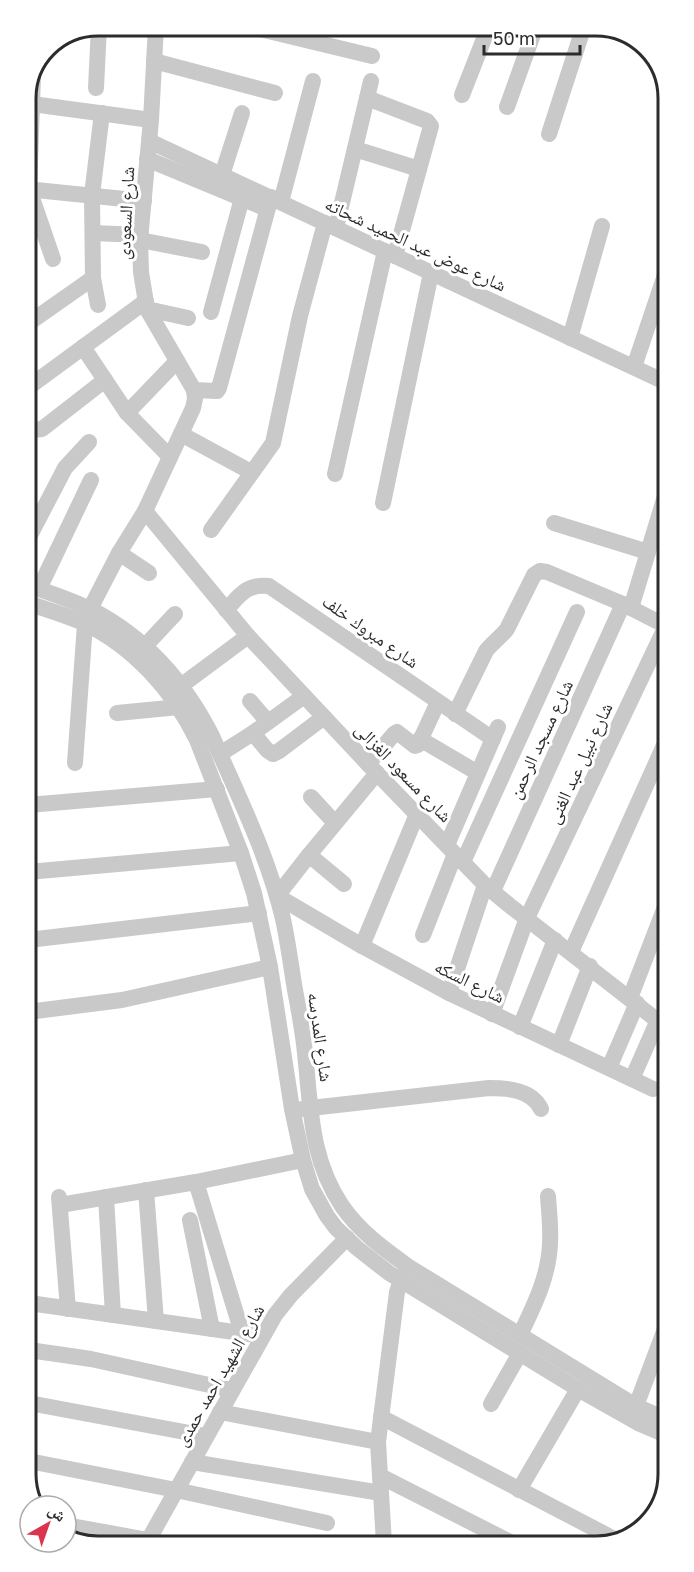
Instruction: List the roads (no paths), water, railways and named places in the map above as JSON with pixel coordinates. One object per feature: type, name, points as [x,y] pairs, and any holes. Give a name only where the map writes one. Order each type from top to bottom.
[{"type":"street","points":[[96,87],[99,36]]},
{"type":"street","name":"شارع السعودى","points":[[155,36],[141,238],[141,272],[146,305],[194,390]]},
{"type":"street","points":[[289,36],[372,56]]},
{"type":"street","points":[[462,95],[485,36]]},
{"type":"street","points":[[507,107],[532,36]]},
{"type":"street","points":[[549,134],[581,36]]},
{"type":"street","points":[[154,61],[275,93]]},
{"type":"street","points":[[75,764],[87,616],[119,553],[144,511],[181,434],[193,408],[194,390],[213,392],[219,388],[273,203],[313,81]]},
{"type":"street","points":[[211,530],[273,443],[300,316],[355,149],[371,81]]},
{"type":"street","points":[[335,474],[390,253],[431,126],[427,121],[367,98]]},
{"type":"street","points":[[36,105],[151,120]]},
{"type":"street","points":[[98,305],[93,278],[92,195],[102,113]]},
{"type":"street","points":[[216,177],[242,113]]},
{"type":"street","name":"شارع عوض عبد الحميد شحاته","points":[[149,141],[216,177],[273,203],[331,225],[658,379]]},
{"type":"street","points":[[355,149],[419,169]]},
{"type":"street","points":[[147,159],[216,177],[242,198],[273,203]]},
{"type":"street","points":[[36,190],[144,201]]},
{"type":"street","points":[[211,312],[242,198]]},
{"type":"street","points":[[36,213],[53,259]]},
{"type":"street","points":[[570,338],[602,226]]},
{"type":"street","points":[[93,233],[141,238],[202,252]]},
{"type":"street","points":[[383,503],[431,273]]},
{"type":"street","points":[[36,318],[93,278]]},
{"type":"street","points":[[634,367],[658,295]]},
{"type":"street","points":[[36,382],[146,305],[188,318]]},
{"type":"street","points":[[83,347],[127,413],[170,457]]},
{"type":"street","points":[[127,413],[177,361]]},
{"type":"street","points":[[36,430],[42,429],[105,380]]},
{"type":"street","points":[[181,434],[251,472]]},
{"type":"street","points":[[36,524],[65,468],[89,442]]},
{"type":"street","points":[[36,581],[91,480]]},
{"type":"street","name":"شارع مسعود الغزالى","points":[[144,511],[248,636],[489,888],[658,1020]]},
{"type":"street","name":"شارع مسجد الرحمن","points":[[449,993],[489,888],[627,606],[658,519]]},
{"type":"street","points":[[554,523],[648,552]]},
{"type":"street","points":[[119,553],[148,573]]},
{"type":"street","points":[[455,714],[486,651],[503,635],[534,575],[540,571],[627,606],[658,622]]},
{"type":"street","name":"شارع مبروك خلف","points":[[226,610],[246,589],[257,585],[269,586],[455,714],[495,733],[478,773],[455,854]]},
{"type":"street","name":"شارع المدرسه","points":[[36,589],[87,616],[128,632],[145,646],[182,685],[203,718],[262,852],[277,896],[288,946],[305,1050],[314,1142],[333,1192],[348,1214],[405,1273],[520,1353],[578,1389],[658,1432]]},
{"type":"street","name":"شارع المدرسه","points":[[36,606],[61,614],[87,616],[112,640],[137,659],[166,690],[179,707],[197,740],[242,853],[259,913],[270,967],[292,1109],[303,1160],[312,1189],[336,1228],[367,1257],[405,1273],[520,1335],[636,1406],[658,1416]]},
{"type":"street","points":[[423,935],[455,854],[577,612]]},
{"type":"street","points":[[145,646],[175,614]]},
{"type":"street","points":[[182,685],[248,636]]},
{"type":"street","name":"شارع نبيل عبد الغنى","points":[[492,1014],[526,918],[658,643]]},
{"type":"street","points":[[220,754],[304,696]]},
{"type":"street","points":[[250,701],[268,722]]},
{"type":"street","points":[[277,896],[335,823],[394,734],[397,732],[411,745],[418,745],[438,702]]},
{"type":"street","points":[[117,713],[179,707]]},
{"type":"street","points":[[253,733],[273,754],[324,717]]},
{"type":"street","points":[[420,739],[478,773]]},
{"type":"street","points":[[571,952],[658,759]]},
{"type":"street","points":[[36,804],[217,789]]},
{"type":"street","points":[[311,797],[335,823]]},
{"type":"street","points":[[362,946],[417,814]]},
{"type":"street","points":[[36,871],[242,853]]},
{"type":"street","points":[[309,855],[344,884]]},
{"type":"street","name":"شارع السكه","points":[[277,896],[449,993],[653,1089]]},
{"type":"street","points":[[36,939],[259,913]]},
{"type":"street","points":[[609,1068],[658,929]]},
{"type":"street","points":[[520,1027],[555,940]]},
{"type":"street","points":[[559,1045],[590,966]]},
{"type":"street","points":[[36,1011],[122,1000],[270,967]]},
{"type":"street","points":[[632,1079],[658,1033]]},
{"type":"street","points":[[292,1109],[489,1088],[524,1093],[538,1102],[541,1109]]},
{"type":"street","points":[[69,1309],[60,1200],[106,1197],[196,1182],[303,1160]]},
{"type":"street","points":[[196,1182],[242,1333]]},
{"type":"street","points":[[146,1190],[156,1321]]},
{"type":"street","points":[[520,1335],[538,1296],[548,1262],[550,1244],[548,1196]]},
{"type":"street","points":[[106,1197],[112,1315]]},
{"type":"street","points":[[190,1220],[212,1329]]},
{"type":"street","name":"شارع الشهيد احمد حمدى","points":[[151,1536],[275,1314],[347,1238]]},
{"type":"street","points":[[388,1536],[381,1493],[378,1442],[397,1292],[405,1273]]},
{"type":"street","points":[[36,1304],[262,1336]]},
{"type":"street","points":[[636,1406],[658,1348]]},
{"type":"street","points":[[36,1351],[91,1359],[232,1390]]},
{"type":"street","points":[[491,1404],[520,1353]]},
{"type":"street","points":[[519,1490],[578,1389]]},
{"type":"street","points":[[36,1404],[206,1436]]},
{"type":"street","points":[[220,1412],[378,1442]]},
{"type":"street","points":[[381,1417],[606,1535]]},
{"type":"street","points":[[192,1461],[381,1493]]},
{"type":"street","points":[[36,1462],[327,1523]]},
{"type":"street","points":[[380,1476],[498,1536]]},
{"type":"street","points":[[78,1528],[116,1536]]}]
